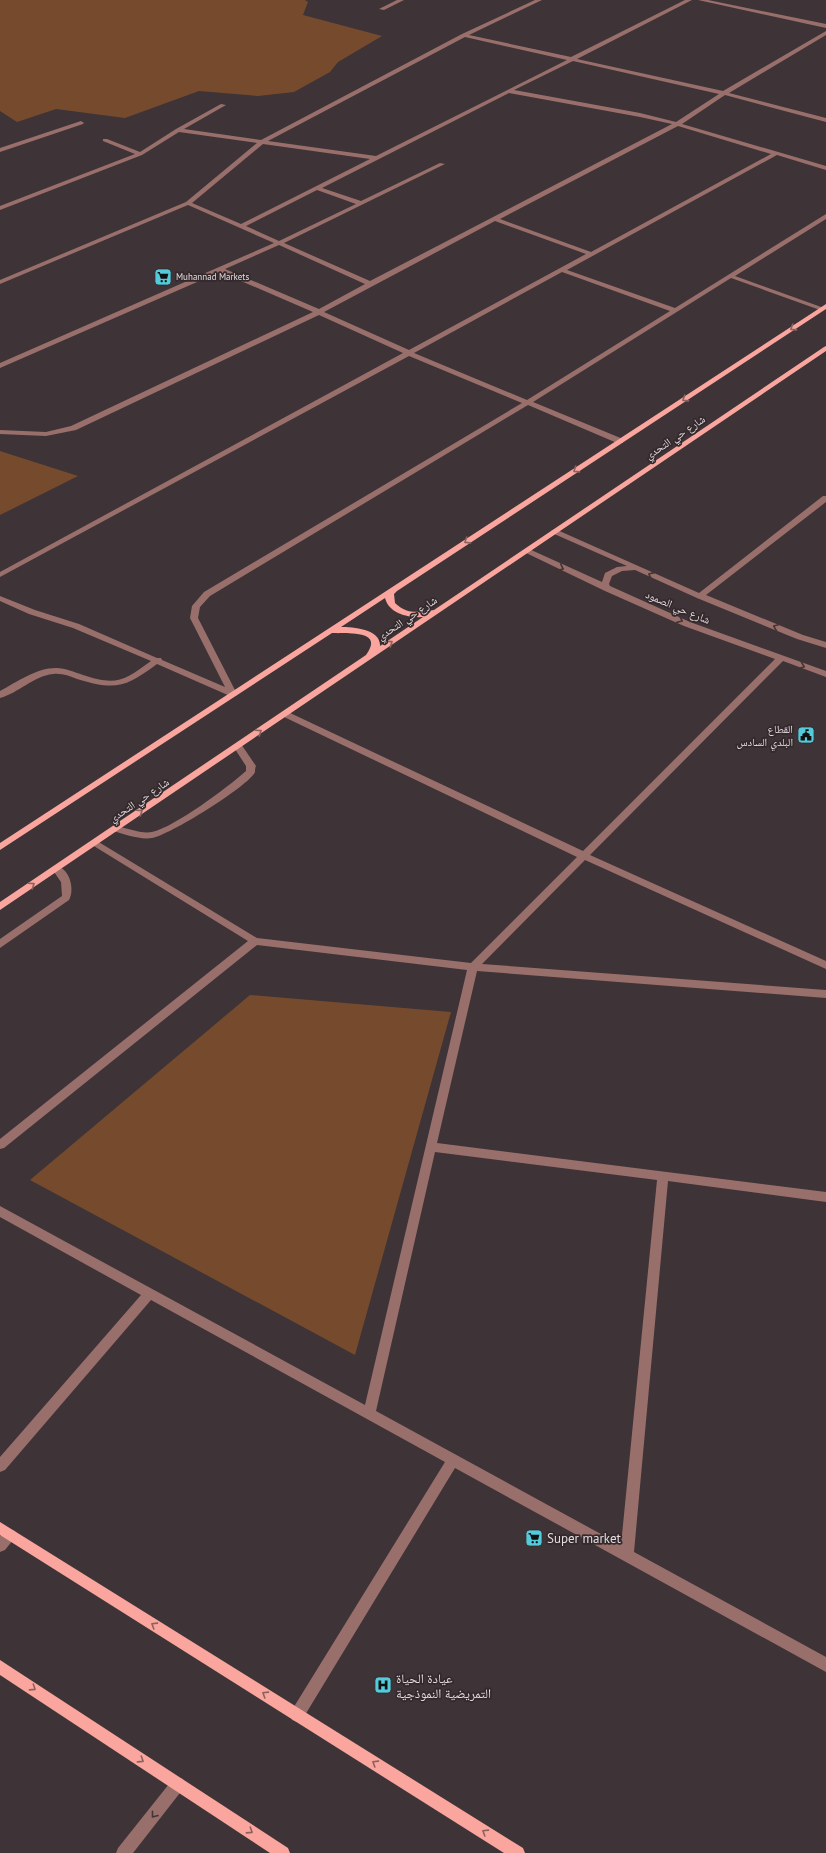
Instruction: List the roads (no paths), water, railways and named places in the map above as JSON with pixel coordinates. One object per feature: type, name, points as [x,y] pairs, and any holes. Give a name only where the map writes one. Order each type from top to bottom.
[{"type":"main road","points":[[0,846],[824,308]]},
{"type":"main road","name":"شارع حي التحدي","points":[[0,907],[826,348]]},
{"type":"main road","points":[[397,587],[390,595],[391,605],[395,609],[417,615],[434,612],[440,609]]},
{"type":"main road","points":[[324,635],[338,629],[347,628],[356,629],[370,635],[376,644],[376,649],[367,658]]},
{"type":"main road","points":[[5,1531],[518,1853]]},
{"type":"main road","points":[[0,1667],[282,1853]]},
{"type":"street","points":[[382,9],[401,0]]},
{"type":"street","points":[[0,282],[188,203],[263,141],[464,35],[538,0]]},
{"type":"street","points":[[242,226],[689,0]]},
{"type":"street","points":[[701,0],[826,26]]},
{"type":"street","points":[[0,432],[46,434],[73,428],[319,312],[677,124],[724,93],[826,33]]},
{"type":"street","points":[[464,35],[724,93],[826,119]]},
{"type":"street","points":[[508,91],[619,111],[677,124],[826,168]]},
{"type":"street","points":[[0,208],[140,154],[178,130],[223,105]]},
{"type":"street","points":[[0,150],[81,123]]},
{"type":"street","points":[[178,130],[377,158]]},
{"type":"street","points":[[105,140],[140,154]]},
{"type":"street","points":[[0,575],[777,153]]},
{"type":"street","points":[[0,366],[279,242],[442,164]]},
{"type":"street","points":[[317,188],[360,203]]},
{"type":"street","points":[[188,203],[279,242],[370,284]]},
{"type":"street","points":[[233,694],[196,624],[194,612],[200,600],[207,594],[529,402],[826,216]]},
{"type":"street","points":[[495,219],[591,254]]},
{"type":"street","points":[[219,269],[409,353],[620,441]]},
{"type":"street","points":[[562,270],[675,310]]},
{"type":"street","points":[[730,276],[824,308]]},
{"type":"street","points":[[700,596],[826,498]]},
{"type":"street","points":[[555,531],[700,596],[800,637],[826,644]]},
{"type":"street","name":"شارع حي الصمود","points":[[526,551],[687,624],[826,674]]},
{"type":"street","points":[[608,589],[605,584],[608,575],[620,569],[636,568]]},
{"type":"street","points":[[0,598],[32,612],[76,626],[158,660],[233,694]]},
{"type":"street","points":[[369,1413],[473,967],[781,658]]},
{"type":"street","points":[[0,695],[39,675],[53,671],[67,672],[109,685],[122,684],[128,682],[158,660]]},
{"type":"street","points":[[285,714],[584,856],[826,965]]},
{"type":"street","points":[[116,829],[152,835],[164,831],[180,822],[250,772],[251,766],[238,746]]},
{"type":"street","points":[[94,843],[255,941],[473,967],[826,994]]},
{"type":"street","points":[[0,944],[66,898],[68,892],[67,885],[57,868]]},
{"type":"street","points":[[0,1145],[255,941]]},
{"type":"street","points":[[431,1147],[826,1197]]},
{"type":"street","points":[[627,1555],[663,1176]]},
{"type":"street","points":[[0,1211],[826,1665]]},
{"type":"street","points":[[0,1466],[150,1293]]},
{"type":"street","points":[[297,1714],[453,1460]]},
{"type":"street","points":[[0,1546],[5,1531]]},
{"type":"street","points":[[123,1853],[178,1784]]},
{"type":"place","name":"Muhannad Markets","points":[[163,277]]},
{"type":"place","name":"القطاع البلدي السادس","points":[[806,735]]},
{"type":"place","name":"Super market","points":[[534,1538]]},
{"type":"place","name":"عيادة الحياة التمريضية النموذجية","points":[[383,1685]]}]
